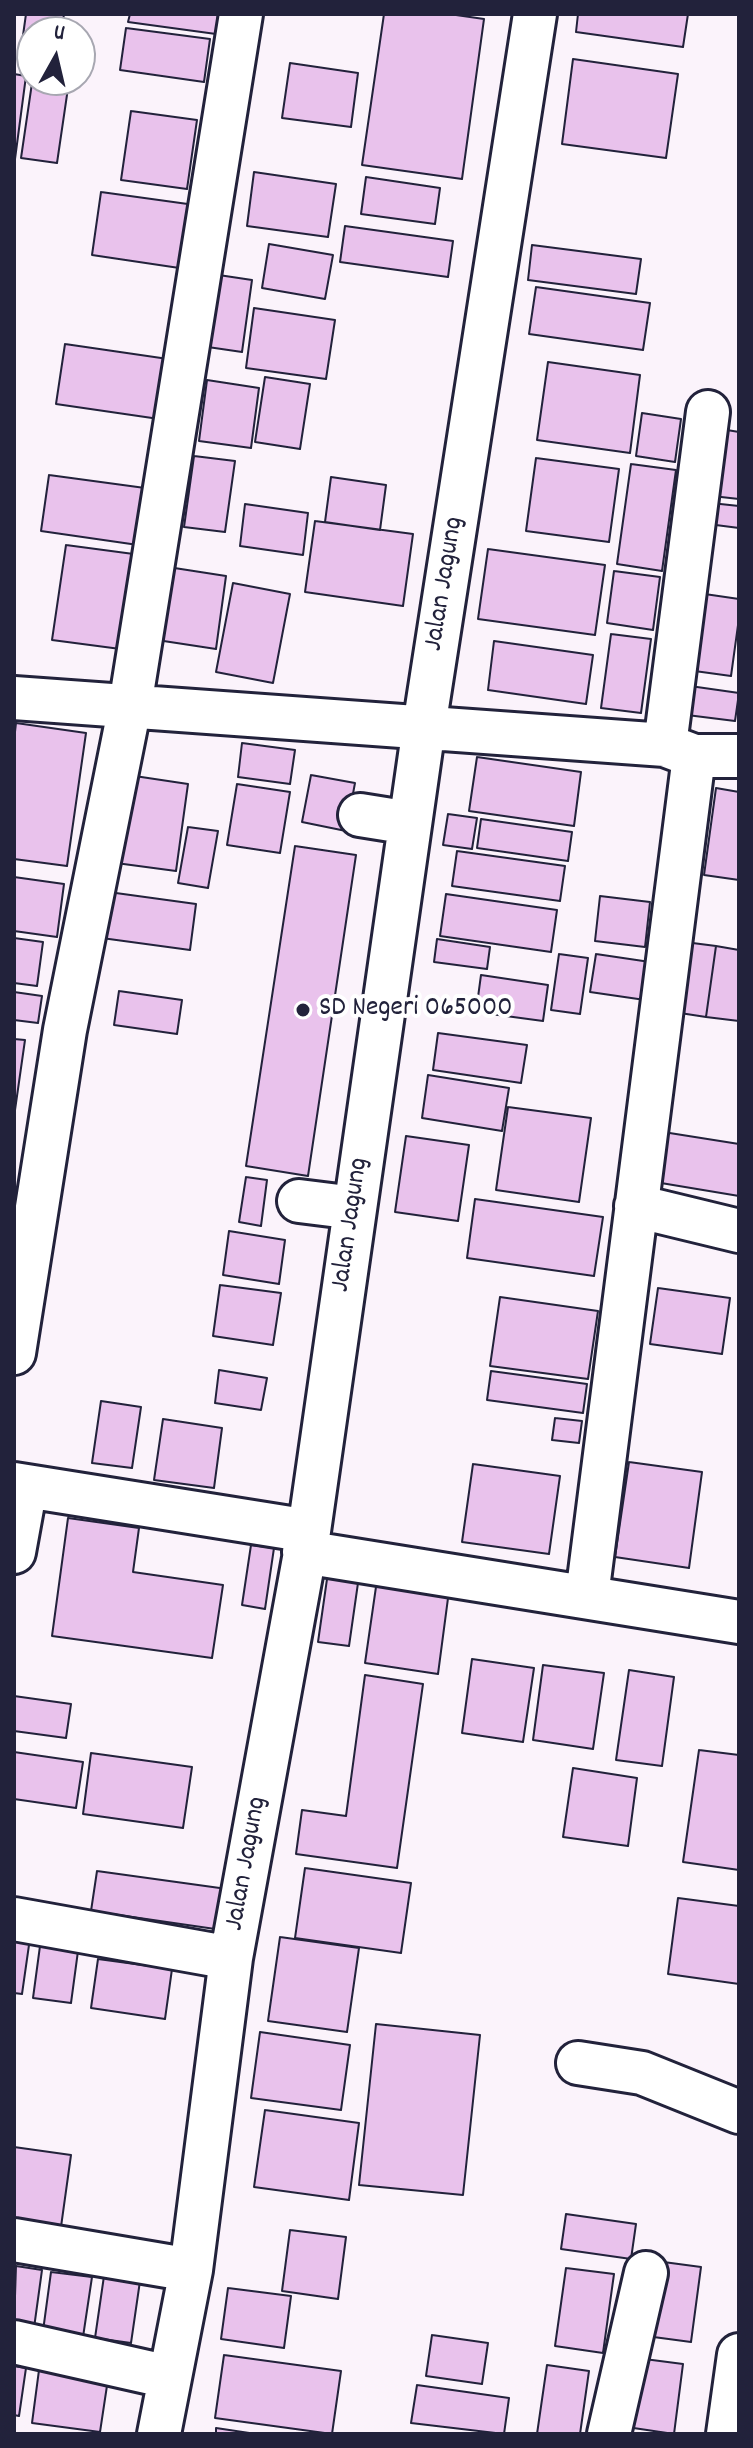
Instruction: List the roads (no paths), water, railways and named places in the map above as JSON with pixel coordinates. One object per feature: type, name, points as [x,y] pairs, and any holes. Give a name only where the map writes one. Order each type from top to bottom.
[{"type":"street","points":[[14,1353],[65,1030],[130,706],[241,14]]},
{"type":"street","name":"Jalan Jagung","points":[[159,2434],[191,2270],[231,1958],[306,1542],[424,727],[535,14]]},
{"type":"street","points":[[587,1596],[636,1206],[680,751],[708,412]]},
{"type":"street","points":[[14,698],[424,727],[739,756]]},
{"type":"street","points":[[360,815],[410,823]]},
{"type":"street","points":[[299,1201],[355,1208]]},
{"type":"street","points":[[636,1206],[739,1231]]},
{"type":"street","points":[[14,1552],[20,1485],[587,1596],[739,1622]]},
{"type":"street","points":[[14,1919],[231,1958]]},
{"type":"street","points":[[578,2063],[642,2073],[739,2112]]},
{"type":"street","points":[[14,2240],[191,2270]]},
{"type":"street","points":[[609,2434],[646,2273]]},
{"type":"street","points":[[14,2342],[169,2377]]},
{"type":"street","points":[[728,2434],[739,2355]]},
{"type":"place","name":"SD Negeri 065000","points":[[303,1010]]}]
